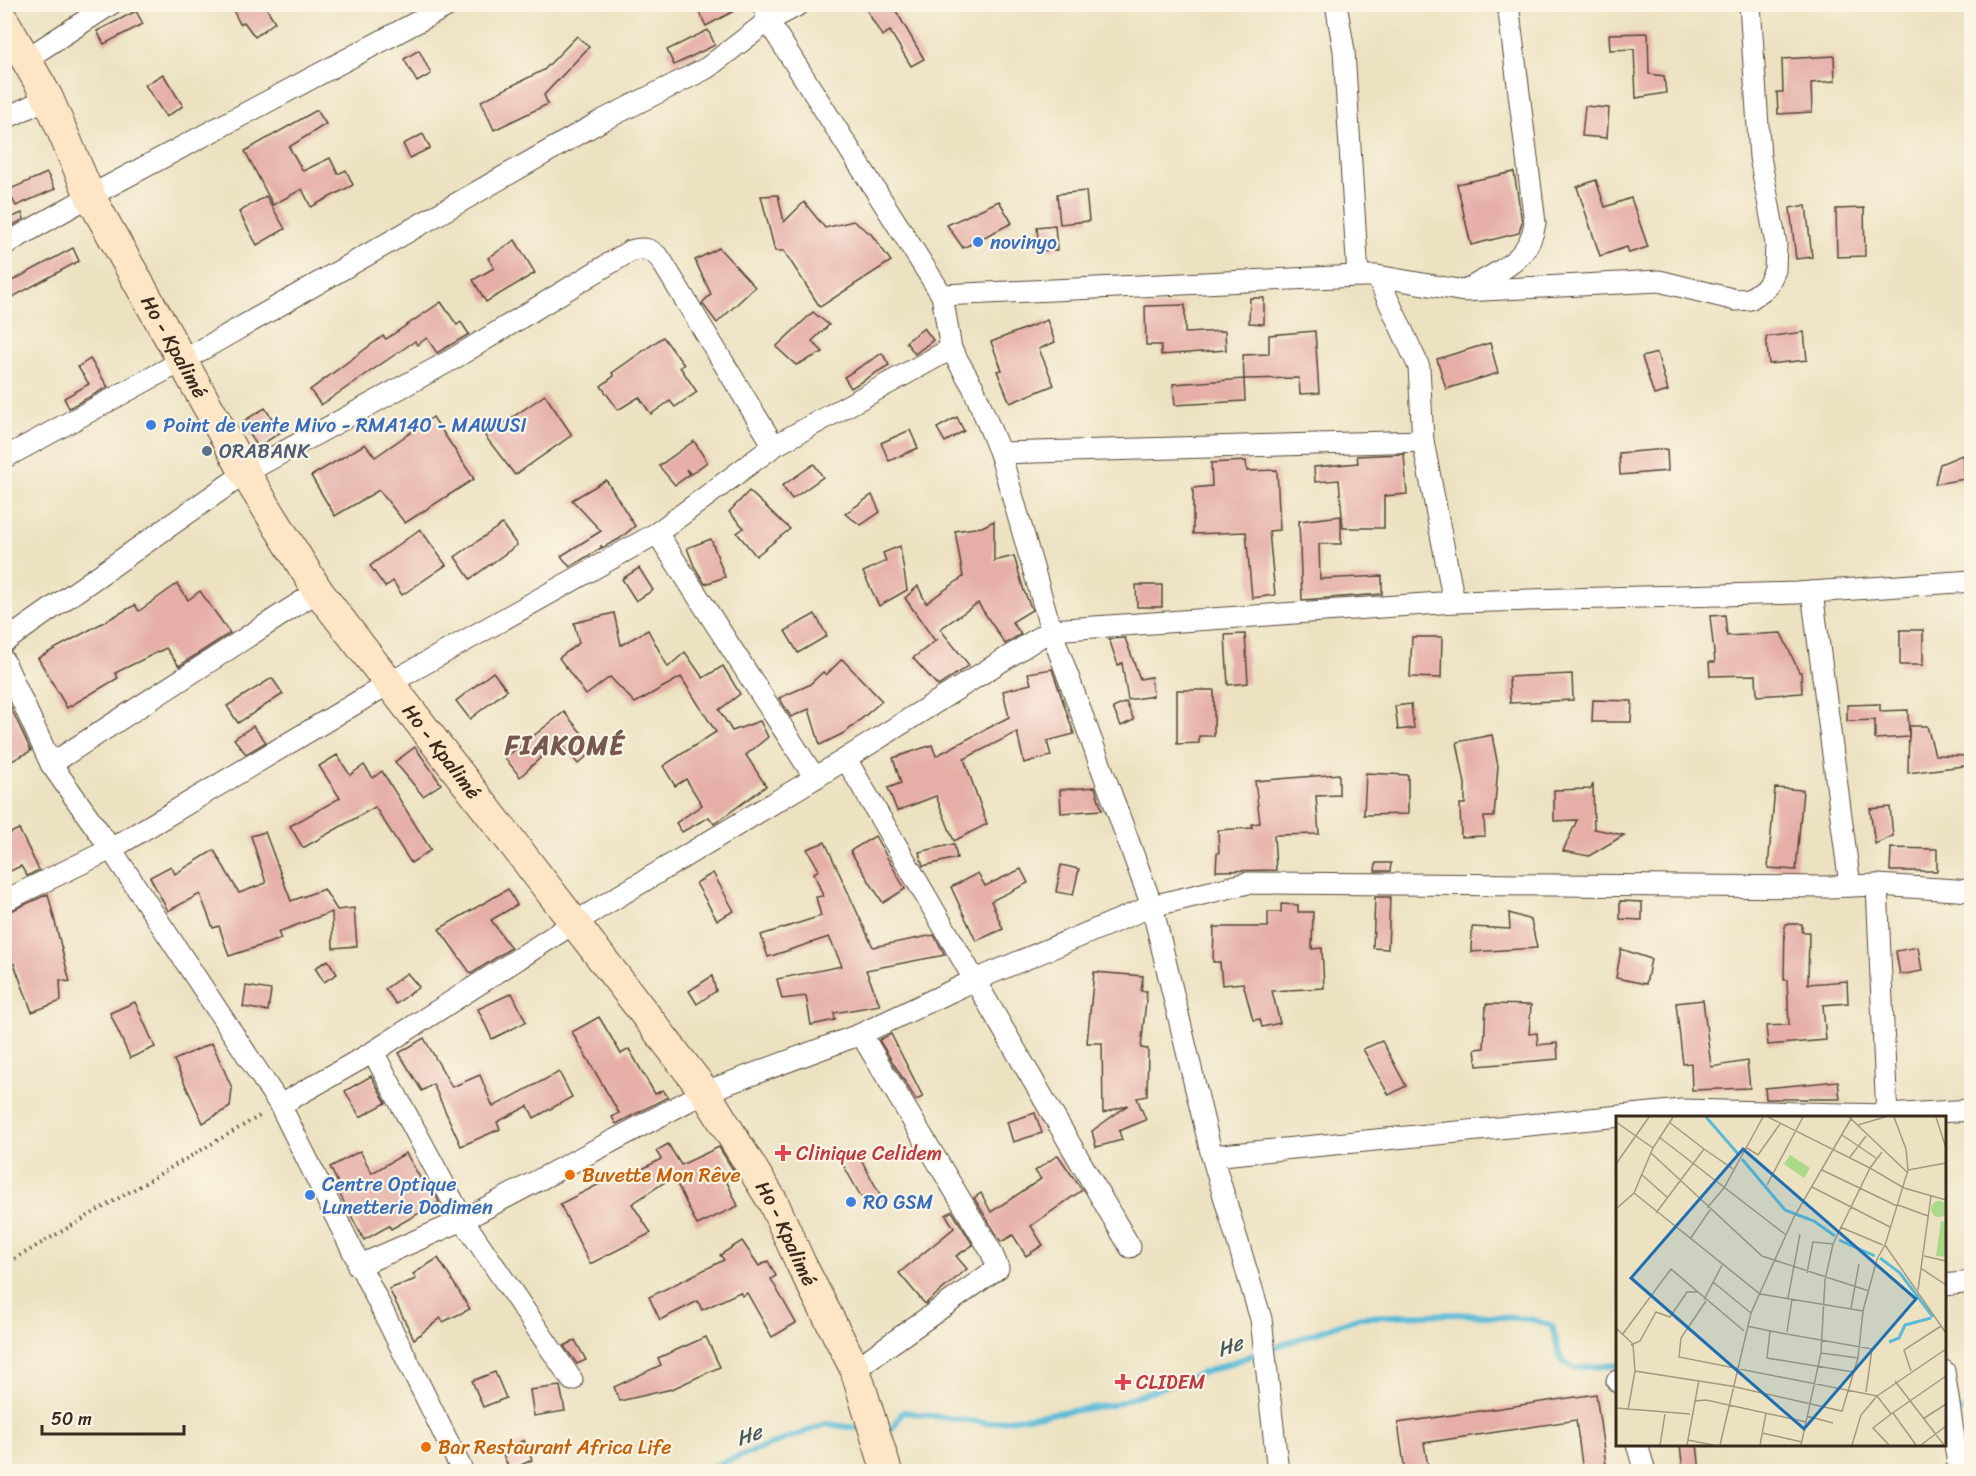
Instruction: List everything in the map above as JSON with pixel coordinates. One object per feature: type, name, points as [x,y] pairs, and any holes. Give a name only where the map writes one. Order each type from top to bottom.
[{"type":"main road","name":"Ho - Kpalimé","points":[[4,21],[48,98],[90,196],[244,473],[318,591],[705,1092],[772,1202],[859,1382],[886,1469]]},
{"type":"street","points":[[26,59],[111,4]]},
{"type":"street","points":[[4,244],[451,4]]},
{"type":"street","points":[[4,458],[182,361],[601,121],[707,68],[766,13],[800,4]]},
{"type":"street","points":[[1336,4],[1344,51],[1368,276],[1419,367],[1423,441],[1454,602]]},
{"type":"street","points":[[1464,291],[1511,265],[1530,244],[1534,234],[1535,223],[1508,4]]},
{"type":"street","points":[[942,295],[1368,276],[1464,291],[1659,281],[1736,300],[1750,299],[1767,287],[1775,270],[1776,244],[1760,157],[1750,4]]},
{"type":"street","points":[[766,13],[942,295],[951,349],[973,387],[1000,453],[1051,630],[1152,906],[1212,1156],[1261,1318],[1278,1472]]},
{"type":"street","points":[[4,119],[48,98]]},
{"type":"street","points":[[4,642],[244,473],[453,359],[630,251],[639,248],[654,252],[661,260],[774,446]]},
{"type":"street","points":[[4,901],[111,849],[388,684],[657,533],[774,446],[951,349]]},
{"type":"street","points":[[1000,453],[1423,441]]},
{"type":"street","points":[[657,533],[815,778]]},
{"type":"street","points":[[280,1105],[373,1052],[574,923],[846,759],[1051,630],[1454,602],[1812,592],[1971,581]]},
{"type":"street","points":[[51,764],[318,591]]},
{"type":"street","points":[[1812,592],[1850,886]]},
{"type":"street","points":[[4,661],[51,764],[111,849],[280,1105],[358,1266],[463,1472]]},
{"type":"street","points":[[846,759],[1130,1248]]},
{"type":"street","points":[[358,1266],[463,1220],[705,1092],[861,1034],[975,980],[1152,906],[1248,883],[1877,885],[1971,891]]},
{"type":"street","points":[[1877,885],[1886,1116]]},
{"type":"street","points":[[859,1382],[998,1268],[991,1251],[861,1034]]},
{"type":"street","points":[[373,1052],[463,1220],[572,1380]]},
{"type":"street","points":[[1621,1116],[1682,1110],[1886,1116],[1971,1110]]},
{"type":"street","points":[[1212,1156],[1616,1116]]},
{"type":"street","points":[[1946,1285],[1971,1282]]},
{"type":"street","points":[[1946,1383],[1959,1472]]},
{"type":"street","points":[[1638,1446],[1645,1472]]},
{"type":"path","points":[[4,1265],[280,1105]]},
{"type":"building","points":[[230,4],[264,4],[275,22],[255,37],[244,22],[240,24]]},
{"type":"building","points":[[695,4],[747,4],[706,26]]},
{"type":"building","points":[[863,4],[892,4],[924,59],[911,66],[890,31],[882,36]]},
{"type":"building","points":[[136,11],[143,24],[104,44],[97,31]]},
{"type":"building","points":[[708,30],[715,45],[674,65],[667,50]]},
{"type":"building","points":[[1648,33],[1649,74],[1664,76],[1666,93],[1636,98],[1634,49],[1610,50],[1609,34]]},
{"type":"building","points":[[577,36],[589,47],[544,95],[548,104],[494,130],[481,101],[544,70]]},
{"type":"building","points":[[419,50],[431,74],[417,82],[404,59]]},
{"type":"building","points":[[1834,56],[1835,81],[1811,83],[1812,112],[1778,114],[1777,92],[1783,92],[1782,59]]},
{"type":"building","points":[[163,74],[183,106],[166,117],[145,85]]},
{"type":"building","points":[[1585,106],[1609,108],[1607,138],[1582,136]]},
{"type":"building","points":[[317,110],[326,124],[289,147],[303,171],[330,158],[338,174],[346,170],[353,185],[311,207],[302,189],[273,205],[245,151]]},
{"type":"building","points":[[423,134],[430,148],[410,158],[403,144]]},
{"type":"building","points":[[1514,172],[1522,222],[1519,233],[1471,245],[1457,184]]},
{"type":"building","points":[[47,173],[55,189],[16,206],[8,190]]},
{"type":"building","points":[[1596,180],[1605,207],[1631,198],[1648,247],[1629,253],[1627,247],[1600,256],[1577,187]]},
{"type":"building","points":[[1086,191],[1089,221],[1060,224],[1057,194]]},
{"type":"building","points":[[778,195],[784,222],[804,202],[825,228],[853,221],[871,234],[891,261],[820,307],[784,251],[775,251],[761,196]]},
{"type":"building","points":[[266,196],[285,229],[257,245],[239,212]]},
{"type":"building","points":[[999,201],[1012,223],[963,248],[947,225]]},
{"type":"building","points":[[1806,205],[1812,257],[1796,259],[1790,208]]},
{"type":"building","points":[[1864,208],[1865,256],[1837,257],[1836,209]]},
{"type":"building","points":[[22,213],[24,219],[8,228],[5,220]]},
{"type":"building","points":[[1055,225],[1057,250],[1039,251],[1037,227]]},
{"type":"building","points":[[515,240],[535,273],[486,302],[473,280],[494,268],[488,258]]},
{"type":"building","points":[[73,248],[79,261],[9,299],[4,285]]},
{"type":"building","points":[[719,248],[755,287],[717,323],[702,303],[711,294],[695,260]]},
{"type":"building","points":[[1250,298],[1264,298],[1264,324],[1249,323]]},
{"type":"building","points":[[441,302],[457,325],[461,322],[469,334],[437,353],[427,338],[417,345],[415,341],[321,405],[310,390],[383,336],[386,339]]},
{"type":"building","points":[[1185,305],[1185,333],[1225,331],[1226,350],[1161,355],[1161,345],[1146,345],[1145,306]]},
{"type":"building","points":[[813,312],[829,325],[812,341],[823,352],[796,365],[776,347]]},
{"type":"building","points":[[1047,320],[1055,342],[1039,349],[1054,385],[1010,403],[997,371],[1002,370],[991,342]]},
{"type":"building","points":[[924,328],[933,340],[915,354],[906,342]]},
{"type":"building","points":[[1315,331],[1319,393],[1300,394],[1299,378],[1244,379],[1243,355],[1269,354],[1269,335]]},
{"type":"building","points":[[1804,332],[1807,360],[1769,364],[1766,337]]},
{"type":"building","points":[[663,337],[684,365],[680,367],[697,392],[675,407],[670,401],[651,414],[639,397],[618,410],[601,386],[614,376],[612,373]]},
{"type":"building","points":[[1490,343],[1498,373],[1446,389],[1437,359]]},
{"type":"building","points":[[882,353],[889,365],[851,388],[844,377]]},
{"type":"building","points":[[1657,353],[1668,391],[1654,395],[1642,357]]},
{"type":"building","points":[[90,359],[108,387],[69,408],[64,398],[89,384],[78,367]]},
{"type":"building","points":[[1244,379],[1245,401],[1175,405],[1173,384]]},
{"type":"building","points":[[545,395],[572,435],[515,475],[485,436]]},
{"type":"building","points":[[265,408],[281,432],[258,447],[242,422]]},
{"type":"building","points":[[433,417],[474,479],[405,523],[379,490],[335,516],[311,476],[365,444],[375,457]]},
{"type":"building","points":[[957,417],[964,431],[945,442],[937,428]]},
{"type":"building","points":[[910,430],[918,448],[889,461],[881,443]]},
{"type":"building","points":[[694,441],[707,462],[691,474],[686,469],[689,475],[675,485],[659,466]]},
{"type":"building","points":[[1667,449],[1668,471],[1620,475],[1619,453]]},
{"type":"building","points":[[1404,454],[1407,494],[1384,496],[1384,528],[1343,528],[1339,480],[1315,482],[1314,467],[1358,463],[1357,456]]},
{"type":"building","points":[[1962,455],[1965,479],[1935,484],[1940,464]]},
{"type":"building","points":[[1246,461],[1247,471],[1277,470],[1280,530],[1269,531],[1275,595],[1252,598],[1246,532],[1193,534],[1193,488],[1212,486],[1211,463]]},
{"type":"building","points":[[814,464],[823,477],[792,499],[782,486]]},
{"type":"building","points":[[606,480],[635,526],[619,539],[602,548],[601,545],[601,548],[570,567],[561,556],[601,531],[572,500]]},
{"type":"building","points":[[749,491],[790,529],[756,556],[737,533],[744,528],[729,512]]},
{"type":"building","points":[[872,495],[880,512],[861,525],[845,514]]},
{"type":"building","points":[[1341,516],[1341,544],[1319,544],[1320,579],[1382,576],[1382,594],[1302,600],[1299,521]]},
{"type":"building","points":[[994,521],[994,561],[1014,556],[1032,610],[1012,622],[1021,634],[1005,644],[978,603],[940,629],[969,665],[938,686],[913,658],[938,639],[935,641],[905,598],[918,586],[926,603],[963,577],[955,531],[982,527]]},
{"type":"building","points":[[502,524],[517,545],[470,579],[455,557]]},
{"type":"building","points":[[420,529],[446,565],[402,595],[393,581],[385,587],[370,566]]},
{"type":"building","points":[[711,539],[725,577],[705,584],[687,548]]},
{"type":"building","points":[[900,546],[907,590],[879,606],[863,572],[886,561],[883,553]]},
{"type":"building","points":[[639,568],[653,590],[636,601],[622,579]]},
{"type":"building","points":[[177,584],[188,600],[200,591],[230,633],[179,666],[166,648],[115,673],[118,678],[67,708],[38,658],[135,605],[139,611]]},
{"type":"building","points":[[1136,585],[1162,585],[1162,607],[1137,607]]},
{"type":"building","points":[[614,613],[621,645],[648,630],[668,667],[685,652],[703,678],[723,666],[740,694],[719,710],[732,731],[760,721],[768,737],[746,755],[766,786],[714,824],[709,817],[682,832],[676,823],[702,805],[686,779],[675,786],[663,766],[716,732],[681,677],[635,703],[610,677],[586,695],[559,658],[579,643],[574,623]]},
{"type":"building","points":[[815,614],[827,636],[798,653],[785,631]]},
{"type":"building","points":[[1725,615],[1727,636],[1781,633],[1801,672],[1802,693],[1757,696],[1756,675],[1710,676],[1709,662],[1715,662],[1710,616]]},
{"type":"building","points":[[1900,630],[1923,630],[1923,665],[1900,665]]},
{"type":"building","points":[[1245,634],[1248,683],[1228,685],[1225,635]]},
{"type":"building","points":[[1412,637],[1442,637],[1441,678],[1410,677]]},
{"type":"building","points":[[1125,638],[1140,679],[1151,677],[1153,696],[1128,700],[1122,663],[1118,665],[1109,639]]},
{"type":"building","points":[[842,659],[882,701],[846,732],[820,745],[809,709],[791,717],[779,698],[809,685],[823,672],[826,675]]},
{"type":"building","points":[[1052,669],[1074,734],[1047,741],[1051,756],[1024,763],[1017,732],[964,759],[987,824],[954,841],[936,796],[897,811],[888,788],[901,783],[893,758],[932,745],[936,756],[1009,717],[1003,691],[1031,684],[1028,673]]},
{"type":"building","points":[[493,672],[507,690],[470,719],[456,701]]},
{"type":"building","points":[[1572,674],[1573,700],[1510,703],[1509,677]]},
{"type":"building","points":[[272,678],[283,694],[238,723],[227,706]]},
{"type":"building","points":[[1177,690],[1214,690],[1214,736],[1199,736],[1199,743],[1177,744]]},
{"type":"building","points":[[4,693],[31,751],[4,765]]},
{"type":"building","points":[[1593,700],[1632,701],[1631,722],[1592,722]]},
{"type":"building","points":[[1126,702],[1134,720],[1121,726],[1113,708]]},
{"type":"building","points":[[1411,704],[1414,728],[1398,730],[1395,706]]},
{"type":"building","points":[[1880,704],[1880,711],[1908,710],[1909,737],[1875,739],[1875,720],[1847,721],[1847,705]]},
{"type":"building","points":[[564,712],[595,749],[578,764],[559,740],[520,777],[505,758]]},
{"type":"building","points":[[253,726],[266,742],[246,754],[234,739]]},
{"type":"building","points":[[1909,726],[1927,726],[1935,755],[1971,756],[1971,765],[1908,773]]},
{"type":"building","points":[[1492,735],[1498,766],[1494,817],[1484,817],[1485,836],[1461,837],[1460,804],[1465,804],[1465,784],[1457,742]]},
{"type":"building","points":[[415,747],[441,784],[423,796],[395,762]]},
{"type":"building","points":[[337,755],[350,775],[364,765],[373,778],[382,771],[431,850],[411,863],[375,807],[303,848],[290,826],[340,798],[319,766]]},
{"type":"building","points":[[1366,773],[1408,775],[1408,814],[1364,815]]},
{"type":"building","points":[[1339,774],[1339,795],[1316,796],[1319,834],[1274,835],[1276,870],[1216,871],[1217,853],[1219,853],[1218,830],[1252,828],[1252,824],[1260,823],[1255,781]]},
{"type":"building","points":[[1593,784],[1594,829],[1624,835],[1589,856],[1563,851],[1577,820],[1554,821],[1554,790],[1591,789]]},
{"type":"building","points":[[1095,787],[1102,810],[1061,813],[1060,790]]},
{"type":"building","points":[[1775,788],[1803,790],[1796,870],[1768,868]]},
{"type":"building","points":[[1890,807],[1893,836],[1875,844],[1870,809]]},
{"type":"building","points":[[19,829],[39,870],[27,876],[21,866],[4,874],[4,836]]},
{"type":"building","points":[[265,832],[291,901],[324,889],[337,910],[354,908],[357,946],[333,948],[332,912],[278,932],[281,939],[229,956],[219,926],[213,928],[200,894],[168,911],[150,877],[171,866],[175,874],[214,850],[239,893],[266,883],[251,836]]},
{"type":"building","points":[[875,836],[905,889],[883,903],[850,851]]},
{"type":"building","points":[[825,842],[873,947],[934,935],[945,955],[866,970],[880,1005],[834,1013],[835,1020],[811,1025],[806,996],[782,999],[777,979],[842,966],[829,937],[768,957],[761,935],[821,916],[816,897],[823,896],[814,873],[819,870],[807,849]]},
{"type":"building","points":[[954,844],[957,858],[923,866],[919,852]]},
{"type":"building","points":[[1891,848],[1937,849],[1937,871],[1890,871]]},
{"type":"building","points":[[1376,863],[1391,863],[1390,871],[1375,871]]},
{"type":"building","points":[[1061,865],[1079,869],[1073,895],[1056,892]]},
{"type":"building","points":[[1021,869],[1028,883],[991,901],[1003,929],[976,941],[951,887],[978,873],[985,886]]},
{"type":"building","points":[[713,873],[734,911],[717,920],[696,883]]},
{"type":"building","points":[[508,889],[517,905],[491,920],[511,948],[471,974],[439,929]]},
{"type":"building","points":[[48,894],[70,982],[60,980],[61,1001],[32,1012],[14,964],[4,962],[4,914]]},
{"type":"building","points":[[1375,897],[1390,897],[1388,949],[1373,948]]},
{"type":"building","points":[[1620,901],[1642,902],[1642,920],[1620,919]]},
{"type":"building","points":[[1281,904],[1298,905],[1298,912],[1313,912],[1312,949],[1322,948],[1324,988],[1272,991],[1280,1023],[1262,1027],[1260,1019],[1253,1020],[1243,983],[1222,985],[1220,962],[1213,962],[1214,927],[1268,927],[1268,912],[1281,912]]},
{"type":"building","points":[[1509,913],[1531,920],[1537,948],[1471,952],[1472,927],[1510,929]]},
{"type":"building","points":[[1785,924],[1802,924],[1802,932],[1809,932],[1808,984],[1847,981],[1848,1003],[1823,1005],[1826,1040],[1768,1045],[1766,1026],[1789,1025],[1787,980],[1784,980]]},
{"type":"building","points":[[1918,947],[1922,971],[1900,975],[1896,951]]},
{"type":"building","points":[[1621,949],[1651,959],[1646,984],[1616,978]]},
{"type":"building","points":[[328,960],[337,974],[324,982],[315,968]]},
{"type":"building","points":[[1094,972],[1143,976],[1141,991],[1147,991],[1141,1048],[1148,1049],[1147,1096],[1137,1098],[1146,1120],[1119,1131],[1122,1140],[1096,1147],[1092,1131],[1128,1105],[1103,1113],[1102,1043],[1087,1043]]},
{"type":"building","points":[[407,973],[419,987],[396,1004],[385,989]]},
{"type":"building","points":[[712,976],[716,991],[697,1004],[689,991]]},
{"type":"building","points":[[246,986],[271,990],[268,1011],[243,1007]]},
{"type":"building","points":[[512,993],[526,1022],[492,1039],[478,1009]]},
{"type":"building","points":[[1703,1000],[1711,1067],[1747,1061],[1750,1088],[1692,1090],[1691,1063],[1683,1064],[1676,1003]]},
{"type":"building","points":[[135,1002],[155,1047],[130,1058],[110,1013]]},
{"type":"building","points":[[1486,1004],[1531,1005],[1529,1034],[1537,1033],[1538,1045],[1557,1043],[1558,1059],[1477,1066],[1475,1049],[1484,1048]]},
{"type":"building","points":[[599,1017],[621,1054],[629,1049],[655,1094],[663,1090],[668,1097],[616,1124],[612,1117],[619,1113],[572,1032]]},
{"type":"building","points":[[891,1034],[923,1097],[916,1100],[879,1040]]},
{"type":"building","points":[[424,1038],[452,1087],[480,1075],[493,1107],[559,1072],[572,1097],[534,1118],[528,1106],[497,1122],[500,1129],[461,1146],[433,1084],[422,1091],[399,1053]]},
{"type":"building","points":[[1382,1041],[1406,1086],[1389,1095],[1363,1049]]},
{"type":"building","points":[[212,1043],[232,1088],[230,1107],[203,1123],[174,1060]]},
{"type":"building","points":[[371,1076],[386,1103],[360,1117],[345,1091]]},
{"type":"building","points":[[1838,1081],[1840,1099],[1766,1099],[1765,1088]]},
{"type":"building","points":[[1035,1113],[1042,1133],[1013,1142],[1007,1122]]},
{"type":"building","points":[[668,1144],[681,1165],[719,1147],[735,1173],[725,1178],[738,1206],[697,1225],[678,1186],[671,1178],[632,1204],[651,1233],[590,1264],[560,1204],[615,1176],[618,1182],[661,1159],[656,1151]]},
{"type":"building","points":[[360,1151],[372,1173],[406,1153],[427,1190],[431,1187],[439,1202],[391,1229],[389,1226],[364,1240],[336,1187],[339,1185],[330,1167]]},
{"type":"building","points":[[857,1152],[883,1200],[868,1209],[841,1161]]},
{"type":"building","points":[[1058,1155],[1082,1190],[1031,1226],[1043,1245],[1026,1256],[1013,1235],[1001,1242],[974,1198],[981,1193],[991,1212],[1041,1179],[1035,1171]]},
{"type":"building","points":[[952,1211],[973,1245],[956,1256],[967,1269],[925,1304],[899,1273],[954,1228],[946,1215]]},
{"type":"building","points":[[742,1241],[759,1266],[768,1261],[776,1276],[771,1279],[796,1323],[772,1337],[747,1293],[742,1296],[740,1292],[702,1310],[698,1301],[660,1320],[649,1297],[724,1260],[720,1255]]},
{"type":"building","points":[[438,1258],[470,1309],[443,1322],[441,1318],[414,1339],[389,1289],[416,1279],[413,1274]]},
{"type":"building","points":[[706,1337],[720,1367],[672,1389],[620,1401],[614,1387],[661,1365],[658,1358]]},
{"type":"building","points":[[575,1340],[586,1360],[577,1364],[564,1346]]},
{"type":"building","points":[[495,1372],[506,1398],[483,1407],[472,1381]]},
{"type":"building","points":[[560,1386],[565,1411],[534,1416],[530,1390]]},
{"type":"building","points":[[1596,1394],[1607,1472],[1583,1472],[1576,1420],[1424,1443],[1429,1472],[1405,1472],[1398,1423]]},
{"type":"building","points":[[524,1440],[532,1460],[510,1470],[501,1451]]},
{"type":"building","points":[[1680,1446],[1697,1446],[1700,1472],[1683,1472]]},
{"type":"waterway","name":"He","points":[[883,1430],[891,1430],[903,1412],[987,1423],[1112,1405],[1360,1317],[1457,1314],[1530,1319],[1552,1326],[1561,1361],[1575,1368],[1616,1365]]},
{"type":"waterway","name":"He","points":[[1955,1409],[1972,1414]]},
{"type":"waterway","name":"He","points":[[698,1472],[826,1424],[864,1429]]},
{"type":"place","name":"novinyo","points":[[978,242]]},
{"type":"place","name":"Point de vente Mivo - RMA140 - MAWUSI","points":[[151,425]]},
{"type":"place","name":"ORABANK","points":[[207,451]]},
{"type":"place","name":"Clinique Celidem","points":[[783,1153]]},
{"type":"place","name":"Buvette Mon Rêve","points":[[570,1175]]},
{"type":"place","name":"Centre Optique Lunetterie Dodimen","points":[[310,1195]]},
{"type":"place","name":"RO GSM","points":[[851,1202]]},
{"type":"place","name":"CLIDEM","points":[[1123,1382]]},
{"type":"place","name":"Bar Restaurant Africa Life","points":[[426,1447]]},
{"type":"district","name":"FIAKOMÉ","points":[[565,745]]}]
